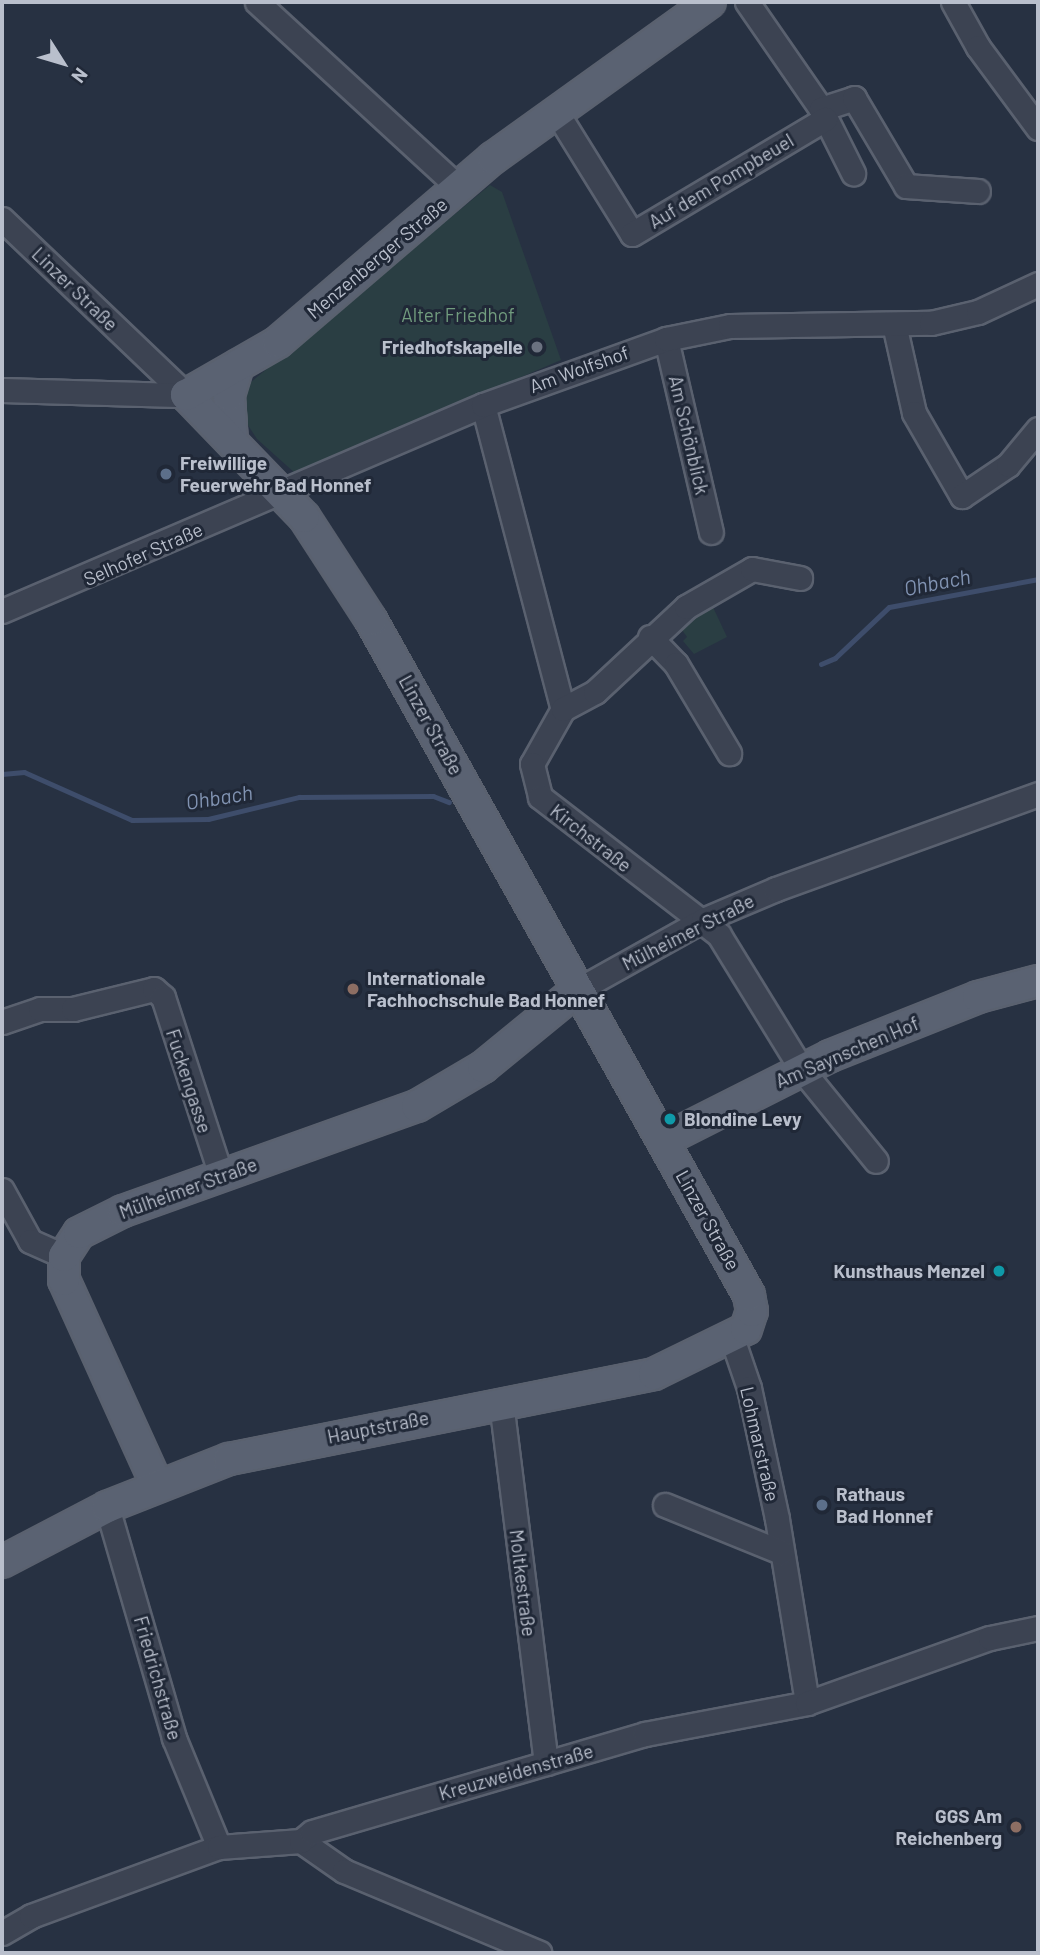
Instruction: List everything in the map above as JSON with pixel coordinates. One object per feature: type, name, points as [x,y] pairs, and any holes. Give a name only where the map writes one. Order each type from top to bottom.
[{"type":"main road","name":"Menzenberger Straße","points":[[186,395],[278,342],[459,188],[695,5]]},
{"type":"main road","points":[[232,442],[229,395],[238,365]]},
{"type":"main road","name":"Linzer Straße","points":[[186,395],[282,492],[324,544],[371,620],[576,991],[664,1140],[749,1295],[752,1311]]},
{"type":"main road","name":"Am Saynschen Hof","points":[[664,1140],[802,1070],[978,997],[1038,981]]},
{"type":"main road","name":"Mülheimer Straße","points":[[64,1256],[86,1227],[417,1106],[484,1067],[576,991]]},
{"type":"main road","points":[[64,1256],[68,1292],[157,1485]]},
{"type":"main road","name":"Hauptstraße","points":[[2,1562],[107,1507],[157,1485],[229,1459],[501,1402],[654,1374],[746,1329],[752,1311]]},
{"type":"street","points":[[257,2],[459,188]]},
{"type":"street","points":[[747,2],[823,114],[853,173]]},
{"type":"street","points":[[953,2],[978,47],[1038,128]]},
{"type":"street","name":"Auf dem Pompbeuel","points":[[557,113],[632,234],[823,114],[854,98],[906,186],[978,191]]},
{"type":"street","name":"Linzer Straße","points":[[2,219],[186,395]]},
{"type":"street","name":"Am Wolfshof","points":[[282,492],[483,405],[667,339],[730,326],[931,323],[978,312],[1038,284]]},
{"type":"street","points":[[894,324],[914,413],[962,496],[1008,465],[1038,429]]},
{"type":"street","name":"Am Schönblick","points":[[667,339],[711,532]]},
{"type":"street","points":[[2,390],[186,395]]},
{"type":"street","points":[[483,405],[563,709],[595,692],[686,607],[752,569],[800,578]]},
{"type":"street","name":"Selhofer Straße","points":[[2,611],[282,492]]},
{"type":"street","points":[[650,638],[676,664],[729,752]]},
{"type":"street","name":"Kirchstraße","points":[[563,709],[532,764],[531,779],[540,797],[703,920],[719,935],[802,1070],[876,1161]]},
{"type":"street","name":"Mülheimer Straße","points":[[576,991],[703,920],[1038,793]]},
{"type":"street","name":"Fuckengasse","points":[[2,1022],[40,1009],[73,1009],[155,989],[163,997],[221,1176]]},
{"type":"street","points":[[3,1197],[30,1241],[64,1256]]},
{"type":"street","name":"Lohmarstraße","points":[[732,1338],[749,1388],[777,1519],[807,1703]]},
{"type":"street","name":"Moltkestraße","points":[[501,1402],[546,1763]]},
{"type":"street","points":[[665,1505],[782,1552]]},
{"type":"street","name":"Friedrichstraße","points":[[107,1507],[174,1738],[219,1847]]},
{"type":"street","name":"Kreuzweidenstraße","points":[[2,1933],[31,1916],[219,1847],[307,1836],[645,1734],[807,1703],[990,1638],[1038,1628]]},
{"type":"street","points":[[307,1836],[344,1871],[540,1953]]},
{"type":"green space","name":"Alter Friedhof","points":[[490,185],[502,192],[561,360],[296,474],[257,439],[242,416],[245,387]]},
{"type":"green space","points":[[712,605],[727,637],[694,654],[683,641],[687,637],[682,630]]},
{"type":"waterway","name":"Ohbach","points":[[821,664],[835,658],[889,607],[1038,579]]},
{"type":"waterway","name":"Ohbach","points":[[2,774],[24,772],[132,820],[208,819],[299,797],[433,796],[449,802]]},
{"type":"place","name":"Friedhofskapelle","points":[[537,347]]},
{"type":"place","name":"Freiwillige Feuerwehr Bad Honnef","points":[[166,474]]},
{"type":"place","name":"Internationale Fachhochschule Bad Honnef","points":[[353,989]]},
{"type":"place","name":"Blondine Levy","points":[[670,1119]]},
{"type":"place","name":"Kunsthaus Menzel","points":[[999,1271]]},
{"type":"place","name":"Rathaus Bad Honnef","points":[[822,1505]]},
{"type":"place","name":"GGS Am Reichenberg","points":[[1016,1827]]}]
